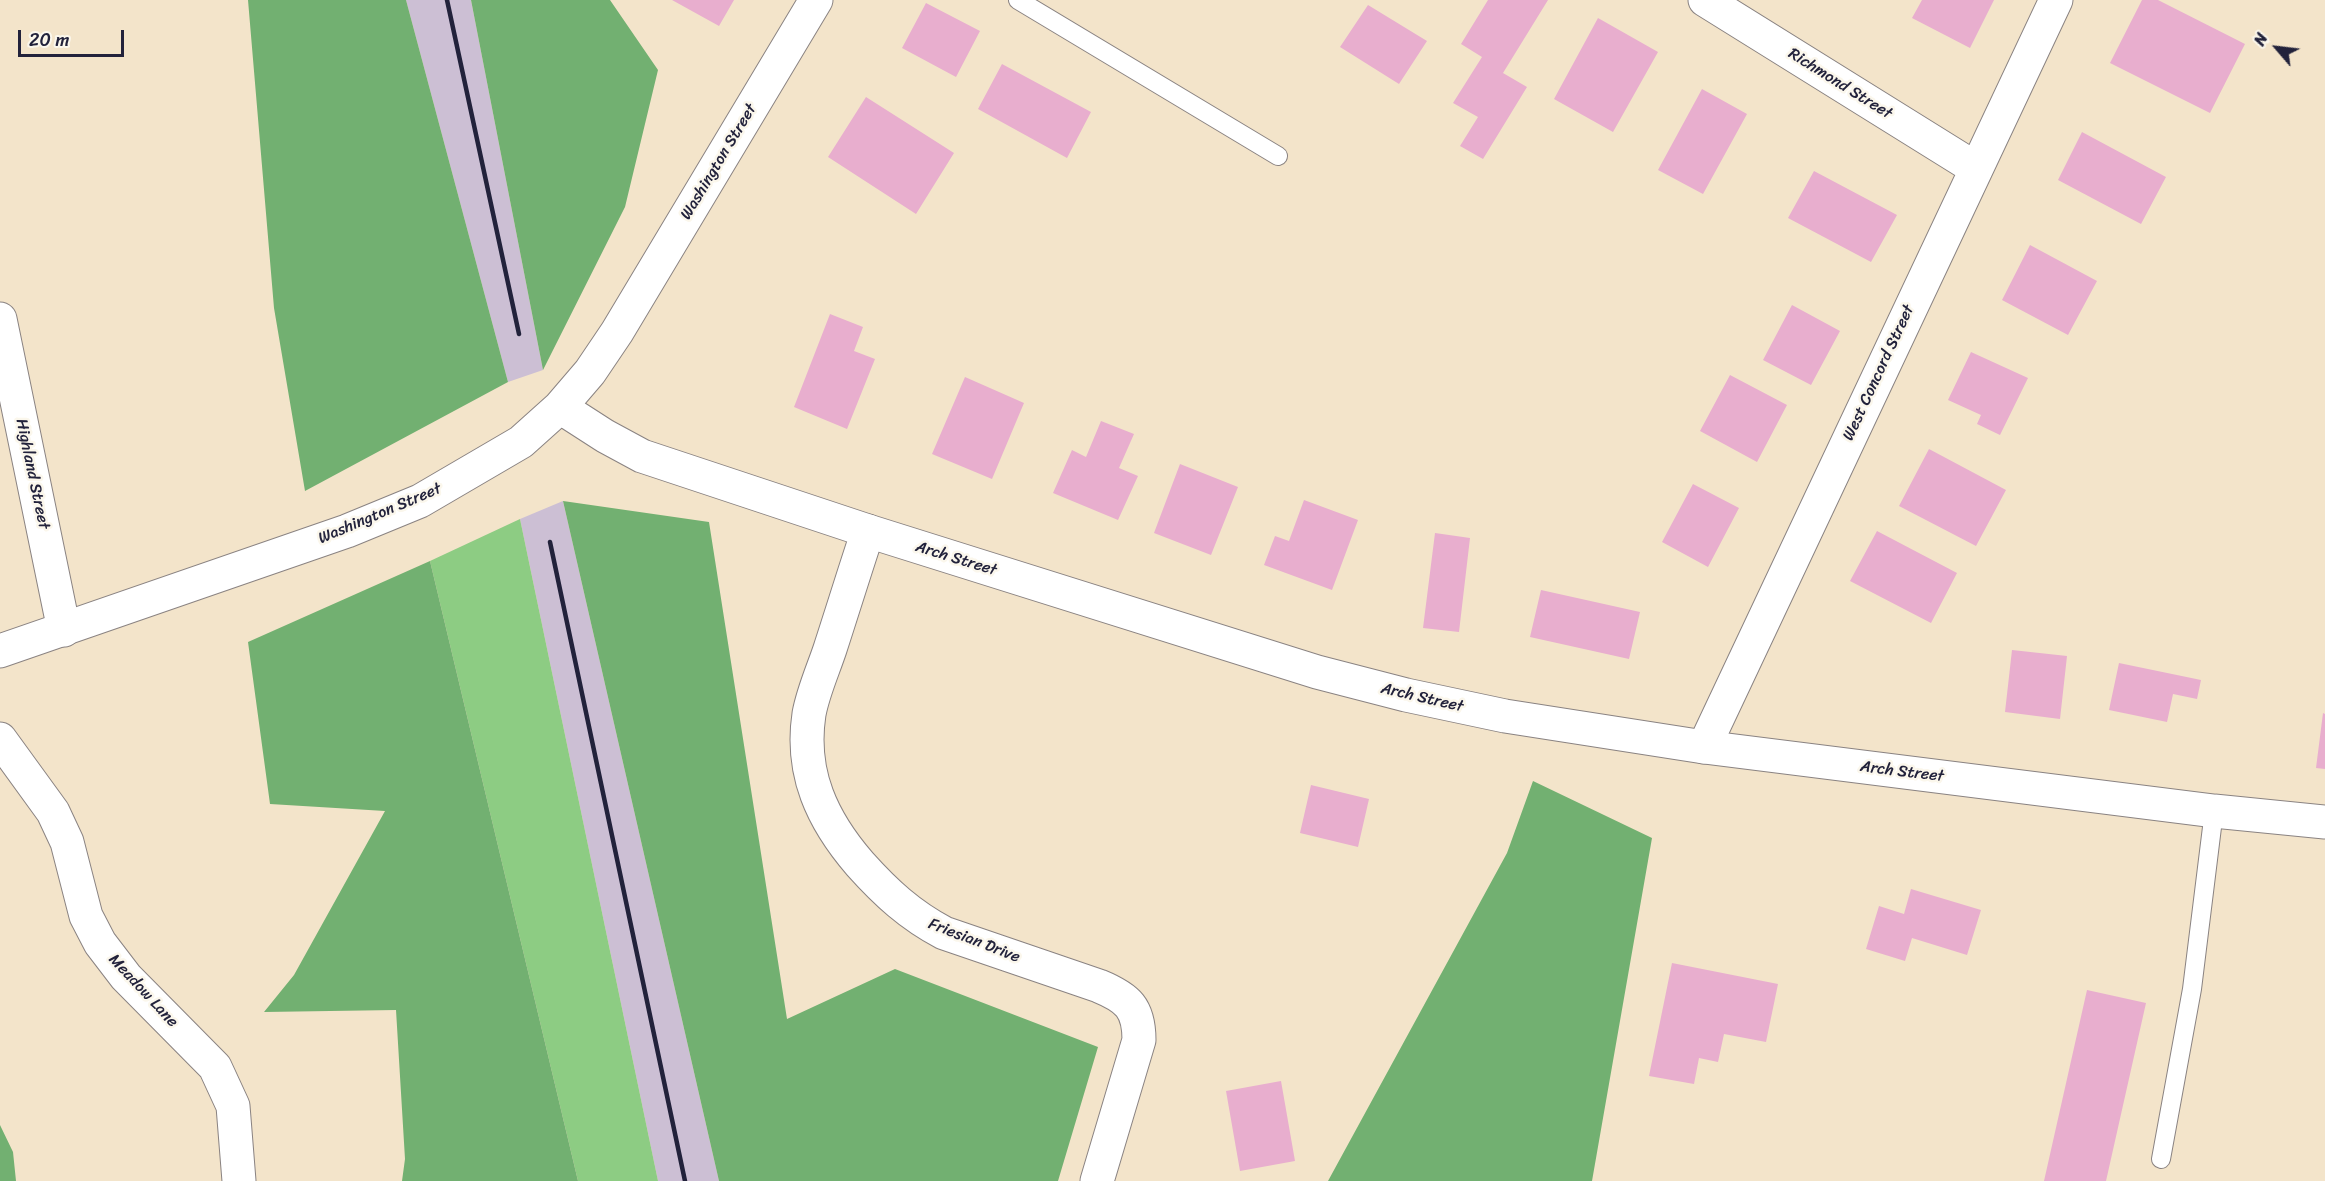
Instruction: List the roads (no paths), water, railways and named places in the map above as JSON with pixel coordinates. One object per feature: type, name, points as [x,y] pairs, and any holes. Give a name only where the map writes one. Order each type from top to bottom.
[{"type":"street","name":"Washington Street","points":[[0,651],[347,531],[420,501],[521,442],[560,407],[590,372],[617,332],[816,0]]},
{"type":"street","name":"Richmond Street","points":[[1705,0],[1975,168]]},
{"type":"street","name":"West Concord Street","points":[[1704,747],[2056,0]]},
{"type":"street","name":"Highland Street","points":[[0,319],[64,630]]},
{"type":"street","name":"Arch Street","points":[[560,407],[605,436],[642,456],[868,531],[1317,672],[1505,716],[1704,747],[2214,812],[2325,822]]},
{"type":"street","name":"Friesian Drive","points":[[868,531],[809,712],[806,745],[811,782],[824,815],[844,845],[894,901],[921,921],[944,933],[1099,986],[1117,994],[1130,1005],[1139,1021],[1139,1040],[1097,1181]]},
{"type":"street","name":"Meadow Lane","points":[[0,740],[53,812],[67,842],[86,916],[100,943],[126,977],[215,1068],[233,1106],[239,1181]]},
{"type":"lane","points":[[1018,0],[1278,156]]},
{"type":"lane","points":[[2161,1160],[2192,989],[2214,812]]},
{"type":"railway","points":[[447,0],[519,334]]},
{"type":"railway","points":[[550,542],[685,1181]]}]
